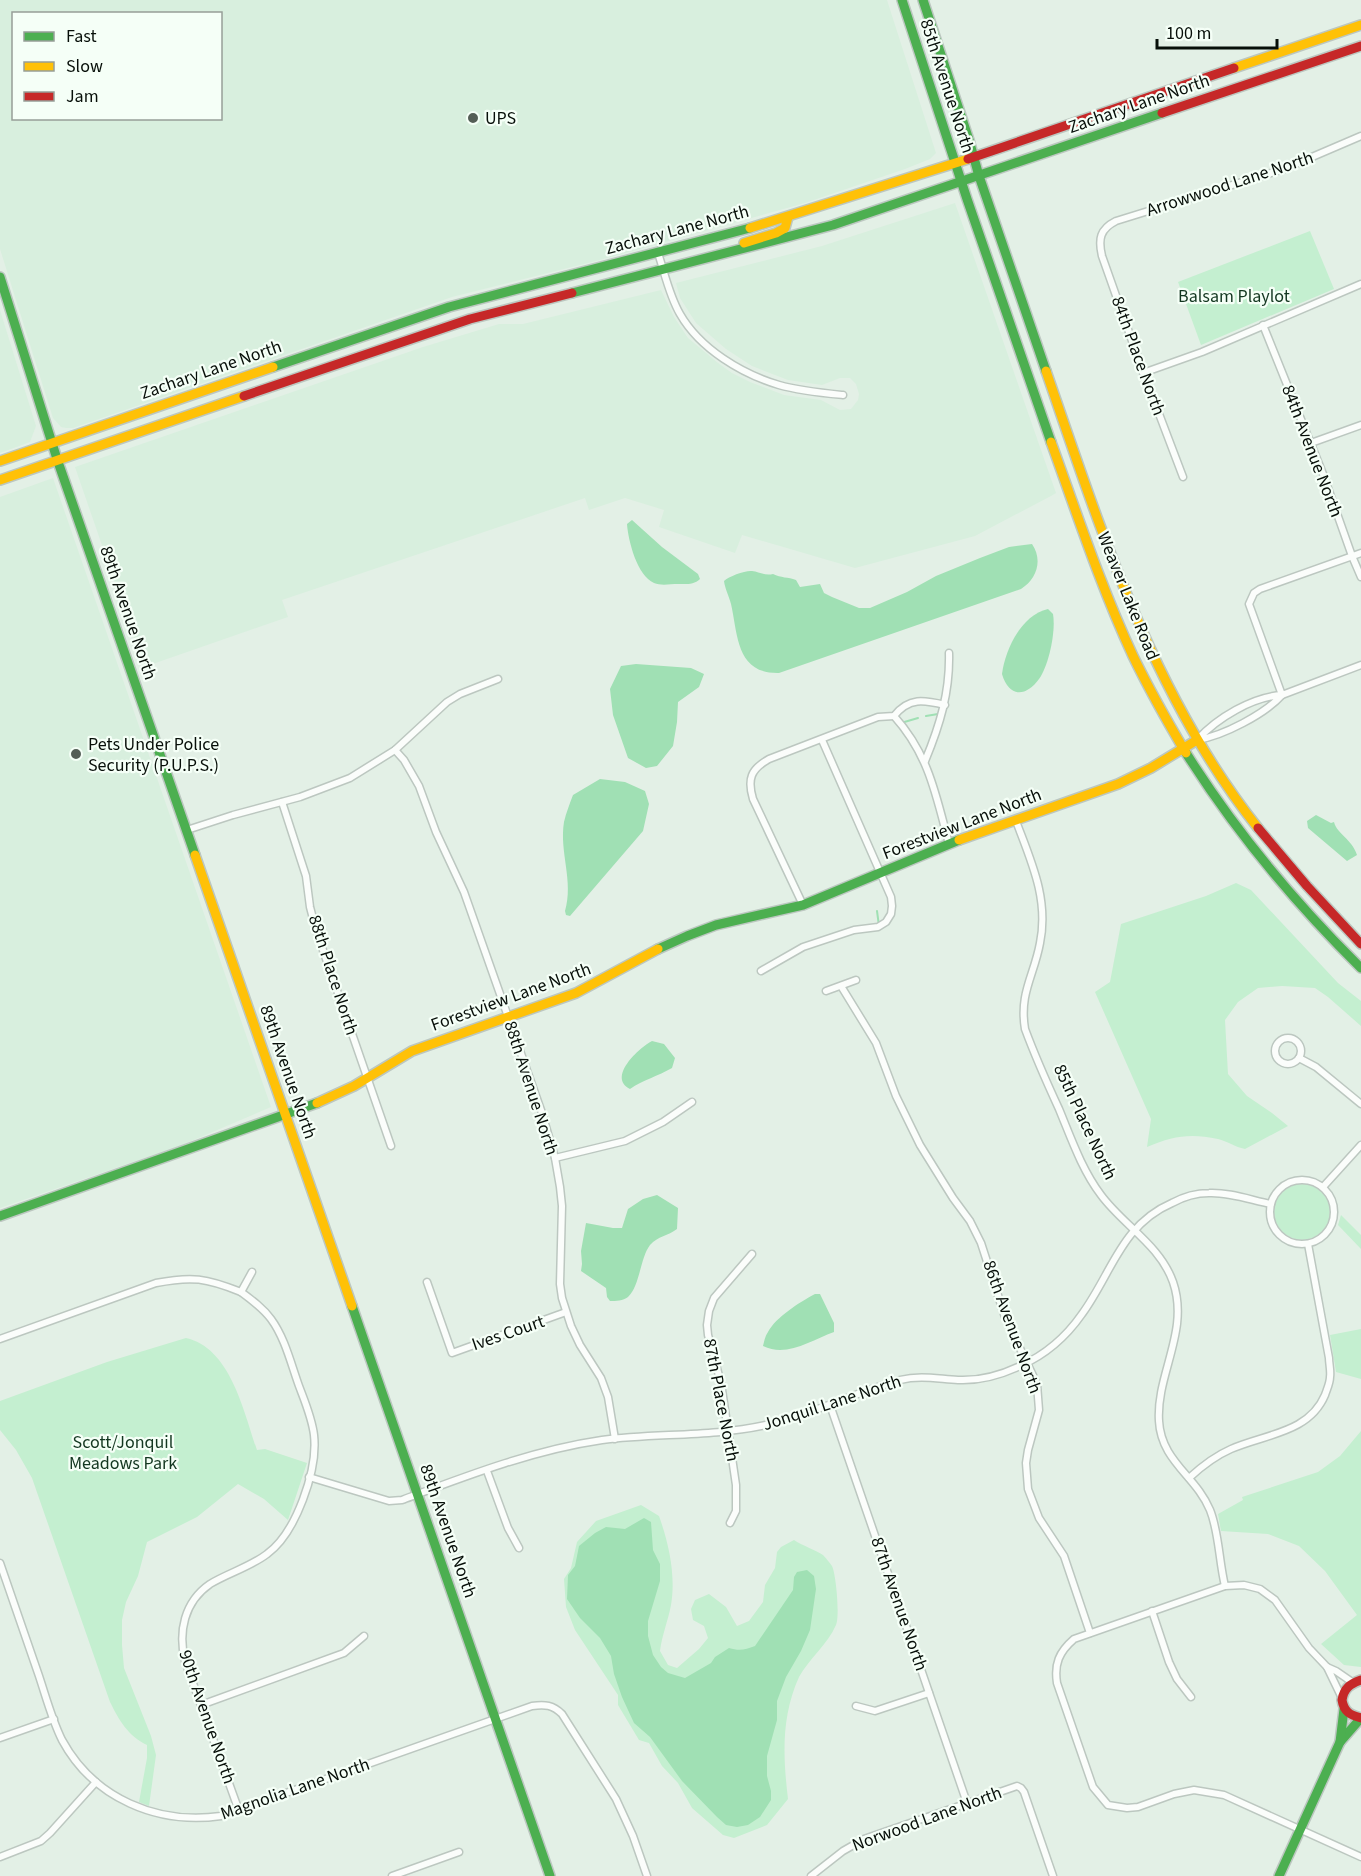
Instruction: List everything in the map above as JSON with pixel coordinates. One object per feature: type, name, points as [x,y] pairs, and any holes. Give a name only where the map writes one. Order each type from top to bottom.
[{"type":"main road","name":"85th Avenue North","points":[[902,0],[962,182]]},
{"type":"main road","name":"85th Avenue North","points":[[923,0],[973,156]]},
{"type":"main road","name":"Zachary Lane North","points":[[0,461],[449,307],[788,217],[1361,25]]},
{"type":"main road","name":"Zachary Lane North","points":[[0,480],[461,322],[833,225],[1361,46]]},
{"type":"main road","name":"Weaver Lake Road","points":[[973,156],[1104,540],[1126,599],[1153,657],[1197,740],[1224,784],[1281,858],[1361,944]]},
{"type":"main road","name":"Weaver Lake Road","points":[[962,182],[1022,359],[1112,609],[1132,654],[1183,748],[1204,781],[1264,863],[1299,904],[1361,968]]},
{"type":"main road","points":[[727,254],[742,244],[785,228],[788,217]]},
{"type":"main road","name":"89th Avenue North","points":[[0,277],[51,442],[550,1876]]},
{"type":"main road","name":"Forestview Lane North","points":[[0,1216],[334,1095],[412,1051],[563,999],[594,985],[662,946],[705,928],[731,920],[803,905],[949,844],[1118,784],[1151,768],[1197,740]]},
{"type":"main road","points":[[1340,1742],[1344,1709],[1341,1696],[1345,1688],[1356,1681]]},
{"type":"main road","points":[[1279,1876],[1340,1742],[1361,1718],[1350,1715],[1344,1709]]},
{"type":"street","name":"Arrowwood Lane North","points":[[1101,233],[1116,220],[1284,169],[1361,136]]},
{"type":"street","name":"84th Place North","points":[[1101,233],[1102,256],[1183,477]]},
{"type":"street","points":[[658,253],[672,298],[680,315],[699,337],[727,360],[751,374],[782,386],[843,395]]},
{"type":"street","points":[[1143,373],[1202,352],[1361,284]]},
{"type":"street","name":"84th Avenue North","points":[[1263,326],[1311,443],[1361,577]]},
{"type":"street","points":[[1311,443],[1361,425]]},
{"type":"street","points":[[1282,695],[1250,609],[1250,599],[1260,589],[1361,553]]},
{"type":"street","points":[[925,761],[936,736],[945,705],[949,653]]},
{"type":"street","name":"Forestview Lane North","points":[[1197,740],[1217,721],[1258,700],[1282,695],[1361,665]]},
{"type":"street","points":[[187,830],[282,802],[350,778],[394,750],[447,702],[469,690],[498,680]]},
{"type":"street","name":"Forestview Lane North","points":[[1197,740],[1216,736],[1265,710],[1282,695]]},
{"type":"street","points":[[803,905],[753,799],[749,786],[751,775],[758,765],[878,717],[894,716],[901,707],[912,703],[923,701],[945,705]]},
{"type":"street","points":[[894,716],[910,735],[925,761],[949,844]]},
{"type":"street","points":[[761,971],[803,947],[854,930],[878,927],[886,922],[891,914],[891,897],[822,740]]},
{"type":"street","name":"88th Avenue North","points":[[394,750],[404,760],[416,780],[436,832],[464,892],[542,1113],[555,1158],[562,1206],[560,1284],[566,1312],[580,1345],[601,1378],[608,1398],[615,1439]]},
{"type":"street","name":"88th Place North","points":[[282,802],[306,876],[316,930],[391,1146]]},
{"type":"street","name":"85th Place North","points":[[1016,821],[1036,876],[1042,909],[1040,944],[1024,995],[1025,1029],[1082,1165],[1100,1194],[1160,1258],[1173,1283],[1177,1299],[1177,1326],[1159,1406],[1159,1420],[1163,1442],[1169,1455],[1205,1499],[1211,1513],[1225,1586]]},
{"type":"street","points":[[826,991],[856,980]]},
{"type":"street","name":"86th Avenue North","points":[[842,986],[876,1043],[896,1096],[920,1145],[970,1221],[981,1243],[1005,1317],[1037,1384],[1039,1397],[1037,1422],[1026,1463],[1028,1489],[1039,1518],[1064,1556],[1090,1633]]},
{"type":"street","points":[[1288,1038],[1296,1041],[1301,1048],[1299,1058],[1292,1064],[1283,1064],[1275,1053],[1277,1044],[1288,1038]]},
{"type":"street","points":[[1299,1058],[1316,1067],[1361,1104]]},
{"type":"street","points":[[555,1158],[625,1140],[663,1122],[692,1102]]},
{"type":"street","points":[[1323,1188],[1361,1145]]},
{"type":"street","points":[[1293,1181],[1314,1182],[1323,1188],[1332,1200],[1334,1215],[1329,1230],[1308,1244],[1297,1244],[1279,1234],[1270,1215],[1275,1194],[1283,1186],[1293,1181]]},
{"type":"street","name":"Jonquil Lane North","points":[[309,1477],[389,1501],[402,1500],[487,1471],[573,1446],[615,1439],[728,1433],[769,1425],[902,1379],[932,1377],[958,1380],[1007,1372],[1027,1363],[1056,1344],[1077,1322],[1134,1229],[1163,1207],[1185,1197],[1209,1193],[1271,1204]]},
{"type":"street","points":[[1188,1478],[1207,1462],[1232,1448],[1286,1431],[1303,1423],[1318,1408],[1330,1377],[1328,1352],[1308,1244]]},
{"type":"street","name":"87th Place North","points":[[730,1523],[736,1511],[737,1497],[721,1383],[708,1335],[708,1318],[714,1298],[752,1254]]},
{"type":"street","points":[[0,1339],[181,1278],[195,1278],[241,1292],[252,1272]]},
{"type":"street","name":"Ives Court","points":[[428,1282],[452,1353],[566,1312]]},
{"type":"street","name":"90th Avenue North","points":[[238,1811],[182,1647],[182,1634],[189,1606],[209,1585],[266,1555],[288,1533],[309,1477],[314,1454],[314,1434],[309,1414],[280,1332],[259,1305],[241,1292]]},
{"type":"street","name":"87th Avenue North","points":[[830,1405],[967,1803]]},
{"type":"street","points":[[487,1471],[508,1528],[519,1548]]},
{"type":"street","name":"Magnolia Lane North","points":[[0,1563],[54,1719],[68,1748],[96,1782],[136,1807],[161,1815],[204,1819],[238,1811],[496,1719]]},
{"type":"street","points":[[1341,1696],[1327,1667],[1309,1648],[1275,1600],[1260,1589],[1244,1585],[1225,1586],[1074,1639],[1057,1659],[1055,1672],[1093,1787],[1108,1805],[1138,1807],[1184,1792],[1204,1790],[1224,1795],[1361,1857]]},
{"type":"street","points":[[1152,1611],[1169,1662],[1177,1679],[1191,1697]]},
{"type":"street","points":[[201,1705],[344,1653],[364,1636]]},
{"type":"street","points":[[1327,1667],[1356,1681]]},
{"type":"street","points":[[856,1707],[875,1711],[929,1693]]},
{"type":"street","points":[[496,1719],[541,1704],[556,1708],[562,1714],[616,1798],[633,1836],[646,1876]]},
{"type":"street","points":[[0,1738],[54,1719]]},
{"type":"street","points":[[0,1857],[41,1841],[96,1782]]},
{"type":"street","name":"Norwood Lane North","points":[[811,1876],[843,1851],[864,1839],[1017,1786],[1024,1792],[1053,1876]]},
{"type":"street","points":[[392,1876],[459,1852]]},
{"type":"shaded area","points":[[0,0],[887,0],[936,153],[930,159],[805,203],[596,261],[452,297],[73,428],[61,427],[53,418],[0,249]]},
{"type":"shaded area","points":[[955,203],[1056,493],[1051,496],[975,536],[855,568],[742,535],[735,553],[659,527],[664,510],[625,498],[589,510],[585,498],[282,600],[288,617],[144,667],[75,467],[423,347],[499,324],[523,324],[661,290],[674,317],[688,338],[732,373],[784,395],[821,400],[840,410],[851,409],[858,400],[859,394],[856,384],[850,378],[840,378],[822,385],[788,380],[752,366],[726,349],[696,323],[680,298],[676,283],[822,246]]},
{"type":"shaded area","points":[[0,310],[36,426],[30,442],[0,453]]},
{"type":"shaded area","points":[[53,478],[271,1107],[182,1145],[0,1208],[0,497]]},
{"type":"shaded area","points":[[632,520],[662,547],[698,574],[700,579],[690,584],[663,585],[648,579],[638,565],[629,539],[627,524]]},
{"type":"shaded area","points":[[1032,544],[1037,556],[1037,569],[1027,585],[1021,589],[779,673],[765,672],[754,667],[747,660],[738,640],[724,581],[733,575],[749,571],[773,574],[796,580],[800,587],[820,584],[824,593],[832,597],[859,608],[870,608],[936,576],[980,558],[1009,547]]},
{"type":"shaded area","points":[[1048,609],[1053,614],[1053,629],[1051,648],[1043,673],[1029,689],[1023,692],[1013,691],[1005,682],[1002,674],[1011,644],[1030,618]]},
{"type":"shaded area","points":[[636,664],[691,668],[704,674],[699,687],[678,702],[673,746],[657,766],[646,768],[628,758],[613,715],[610,689],[621,666]]},
{"type":"shaded area","points":[[600,779],[625,782],[645,791],[649,804],[643,831],[570,916],[566,915],[565,911],[568,889],[563,844],[564,822],[573,795]]},
{"type":"shaded area","points":[[1316,815],[1331,823],[1334,822],[1357,855],[1347,861],[1308,828],[1307,821]]},
{"type":"shaded area","points":[[652,1041],[664,1044],[675,1058],[672,1068],[630,1089],[624,1084],[623,1070],[633,1056]]},
{"type":"shaded area","points":[[657,1195],[678,1208],[677,1229],[650,1245],[635,1286],[628,1297],[610,1301],[606,1288],[581,1271],[581,1251],[586,1223],[622,1228],[628,1209],[643,1199]]},
{"type":"shaded area","points":[[815,1294],[820,1294],[834,1323],[834,1332],[790,1349],[772,1349],[763,1346],[767,1334],[782,1315]]},
{"type":"shaded area","points":[[644,1518],[651,1522],[653,1550],[660,1564],[660,1581],[648,1621],[648,1636],[653,1655],[668,1673],[685,1678],[711,1663],[715,1657],[729,1648],[742,1650],[755,1646],[793,1590],[794,1577],[797,1572],[807,1570],[814,1576],[816,1589],[810,1630],[786,1677],[777,1701],[777,1720],[767,1756],[767,1776],[771,1800],[760,1817],[748,1825],[737,1827],[726,1825],[717,1817],[682,1781],[650,1737],[634,1723],[614,1674],[611,1656],[600,1638],[580,1618],[567,1599],[568,1575],[575,1566],[579,1546],[606,1527],[625,1529]]},
{"type":"green space","name":"Balsam Playlot","points":[[1310,231],[1334,289],[1201,345],[1178,282]]},
{"type":"green space","points":[[1236,883],[1251,890],[1338,983],[1361,1001],[1361,1026],[1315,988],[1282,986],[1258,988],[1238,1002],[1225,1020],[1228,1074],[1247,1096],[1288,1126],[1245,1149],[1218,1139],[1199,1136],[1174,1138],[1147,1147],[1151,1119],[1095,992],[1110,982],[1121,924],[1206,896]]},
{"type":"green space","points":[[1302,1184],[1317,1189],[1325,1197],[1330,1212],[1325,1227],[1317,1235],[1302,1240],[1287,1235],[1279,1227],[1274,1212],[1279,1197],[1287,1189]]},
{"type":"green space","points":[[1341,1215],[1361,1235],[1361,1249],[1338,1225]]},
{"type":"green space","points":[[1361,1329],[1361,1379],[1336,1372],[1330,1335]]},
{"type":"green space","name":"Scott/Jonquil Meadows Park","points":[[186,1338],[201,1344],[225,1368],[241,1401],[257,1450],[265,1449],[307,1463],[288,1520],[264,1499],[238,1484],[197,1517],[147,1542],[138,1576],[126,1602],[122,1620],[122,1645],[124,1668],[151,1736],[156,1755],[149,1806],[139,1802],[147,1758],[147,1745],[129,1732],[110,1702],[32,1478],[16,1450],[0,1430],[0,1401],[107,1362]]},
{"type":"green space","points":[[1361,1431],[1361,1667],[1344,1665],[1321,1644],[1357,1615],[1325,1571],[1299,1546],[1268,1534],[1221,1531],[1218,1514],[1243,1500],[1242,1497],[1318,1472],[1340,1456]]},
{"type":"green space","points":[[641,1505],[659,1516],[671,1560],[673,1583],[670,1611],[660,1651],[668,1665],[677,1668],[708,1638],[704,1626],[693,1620],[691,1609],[695,1600],[709,1594],[726,1607],[737,1626],[749,1621],[763,1602],[765,1585],[775,1568],[777,1552],[781,1547],[794,1540],[823,1555],[832,1566],[838,1604],[836,1625],[799,1677],[786,1722],[785,1768],[788,1799],[767,1825],[734,1838],[723,1835],[692,1808],[678,1783],[662,1766],[649,1743],[639,1740],[618,1705],[618,1695],[575,1630],[566,1607],[564,1579],[571,1568],[577,1542],[596,1521]]},
{"type":"waterway","points":[[926,716],[938,714]]},
{"type":"waterway","points":[[901,723],[918,718]]},
{"type":"waterway","points":[[877,911],[879,926]]},
{"type":"traffic: fast","points":[[902,0],[967,199],[1051,442]]},
{"type":"traffic: fast","points":[[923,0],[979,176],[1046,371]]},
{"type":"traffic: fast","points":[[572,293],[833,225],[1162,113]]},
{"type":"traffic: fast","points":[[273,367],[449,307],[750,228]]},
{"type":"traffic: fast","points":[[0,277],[57,459],[195,855]]},
{"type":"traffic: fast","points":[[1186,753],[1225,811],[1267,865],[1312,918],[1361,968]]},
{"type":"traffic: fast","points":[[658,949],[716,925],[803,905],[959,840]]},
{"type":"traffic: fast","points":[[0,1216],[317,1103]]},
{"type":"traffic: fast","points":[[352,1306],[550,1876]]},
{"type":"traffic: fast","points":[[1279,1876],[1340,1742],[1344,1709]]},
{"type":"traffic: fast","points":[[1340,1742],[1361,1718]]},
{"type":"traffic: slow","points":[[1234,68],[1361,25]]},
{"type":"traffic: slow","points":[[750,228],[968,159]]},
{"type":"traffic: slow","points":[[744,243],[785,228],[788,217]]},
{"type":"traffic: slow","points":[[0,461],[273,367]]},
{"type":"traffic: slow","points":[[1046,371],[1109,550],[1159,667],[1188,723],[1221,777],[1258,828]]},
{"type":"traffic: slow","points":[[0,480],[244,396]]},
{"type":"traffic: slow","points":[[1051,442],[1121,630],[1145,681],[1186,753]]},
{"type":"traffic: slow","points":[[959,840],[1118,784],[1151,768],[1197,740]]},
{"type":"traffic: slow","points":[[195,855],[352,1306]]},
{"type":"traffic: slow","points":[[317,1103],[354,1086],[412,1051],[576,993],[658,949]]},
{"type":"traffic: jam","points":[[1162,113],[1361,46]]},
{"type":"traffic: jam","points":[[968,159],[1234,68]]},
{"type":"traffic: jam","points":[[244,396],[470,319],[572,293]]},
{"type":"traffic: jam","points":[[1258,828],[1307,886],[1361,944]]},
{"type":"traffic: jam","points":[[1361,1680],[1348,1687],[1342,1700],[1348,1712],[1361,1718]]},
{"type":"place","name":"UPS","points":[[473,118]]},
{"type":"place","name":"Pets Under Police Security (P.U.P.S.)","points":[[76,754]]}]
